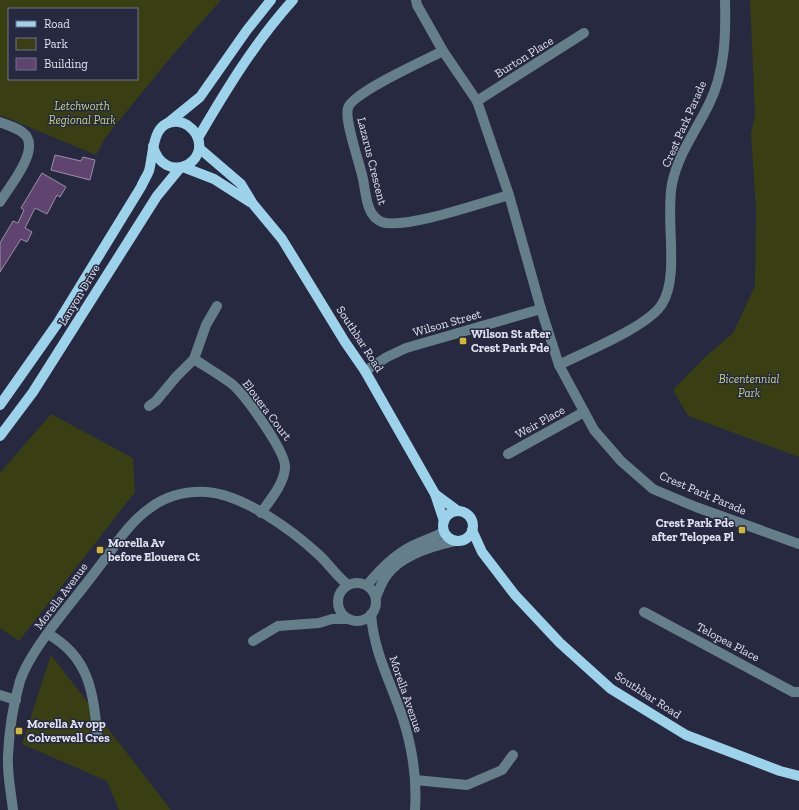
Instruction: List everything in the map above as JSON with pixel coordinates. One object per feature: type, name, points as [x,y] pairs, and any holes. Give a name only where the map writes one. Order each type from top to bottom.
[{"type":"main road","points":[[271,0],[247,30],[200,97],[168,124],[159,129],[154,138],[153,146],[155,156],[161,163],[169,167],[181,168],[190,164],[196,156],[199,143],[232,81],[292,0]]},
{"type":"main road","points":[[168,124],[178,122],[186,124],[194,130],[199,143]]},
{"type":"main road","name":"Southbar Road","points":[[199,143],[241,184],[253,204],[282,239],[345,342],[366,371],[435,494],[444,527]]},
{"type":"main road","name":"Lanyon Drive","points":[[0,406],[57,324],[141,188],[148,171],[153,146]]},
{"type":"main road","name":"Southbar Road","points":[[181,168],[214,179],[253,204]]},
{"type":"main road","name":"Lanyon Drive","points":[[0,436],[37,386],[157,196],[181,168]]},
{"type":"main road","name":"Southbar Road","points":[[435,494],[458,511]]},
{"type":"main road","points":[[458,511],[470,517],[472,523],[472,530],[469,536],[460,540],[448,538],[444,527],[447,516],[458,511]]},
{"type":"main road","name":"Southbar Road","points":[[472,530],[482,552],[515,595],[560,643],[611,689],[686,735],[780,771],[799,776]]},
{"type":"main road","name":"Southbar Road","points":[[460,540],[482,552]]},
{"type":"street","name":"Crest Park Parade","points":[[416,0],[417,5],[444,51],[477,101],[509,195],[558,365],[594,430],[621,461],[653,489],[696,507],[799,544]]},
{"type":"street","name":"Crest Park Parade","points":[[558,365],[645,321],[662,304],[667,293],[671,273],[669,211],[673,182],[681,156],[710,102],[716,87],[725,46],[725,0]]},
{"type":"street","name":"Burton Place","points":[[477,101],[584,33]]},
{"type":"street","name":"Lazarus Crescent","points":[[444,51],[394,76],[356,98],[348,108],[347,120],[362,173],[369,210],[381,222],[400,224],[435,216],[509,195]]},
{"type":"street","points":[[0,122],[20,131],[27,137],[30,145],[28,156],[0,202]]},
{"type":"street","points":[[149,406],[156,401],[176,377],[194,359],[206,324],[217,306]]},
{"type":"street","name":"Wilson Street","points":[[366,371],[387,357],[406,348],[541,310]]},
{"type":"street","name":"Elouera Court","points":[[194,359],[232,384],[242,394],[285,458],[284,476],[261,513]]},
{"type":"street","name":"Weir Place","points":[[508,454],[584,412]]},
{"type":"street","name":"Morella Avenue","points":[[13,810],[8,757],[16,700],[27,666],[48,634],[130,527],[150,508],[173,496],[187,493],[208,492],[232,498],[261,513],[298,537],[320,556],[338,577],[345,588]]},
{"type":"street","points":[[367,585],[383,567],[397,556],[444,527]]},
{"type":"street","points":[[253,641],[278,626],[319,622],[332,619],[349,618],[360,620],[371,614],[375,609],[376,597],[387,574],[401,561],[438,544],[460,540]]},
{"type":"street","points":[[349,618],[341,611],[338,601],[345,588],[358,583],[367,585],[376,597]]},
{"type":"street","points":[[332,619],[341,611]]},
{"type":"street","name":"Telopea Place","points":[[644,612],[793,692],[799,692]]},
{"type":"street","name":"Morella Avenue","points":[[371,614],[376,650],[404,721],[415,780],[415,810]]},
{"type":"street","name":"Morella Avenue","points":[[360,620],[373,636]]},
{"type":"street","points":[[48,634],[70,649],[79,660],[86,675],[95,708],[97,734]]},
{"type":"street","points":[[0,695],[16,700]]},
{"type":"street","points":[[415,780],[467,785],[502,770],[513,755]]},
{"type":"green space","name":"Letchworth Regional Park","points":[[0,0],[221,0],[171,57],[105,138],[96,155],[0,115]]},
{"type":"green space","name":"Bicentennial Park","points":[[750,0],[799,0],[799,457],[688,416],[673,390],[704,358],[733,333],[755,286],[756,209],[751,134],[755,115]]},
{"type":"green space","points":[[51,414],[133,458],[135,492],[19,641],[0,628],[0,473]]},
{"type":"green space","points":[[51,655],[171,810],[119,810],[107,781],[22,744]]},
{"type":"building","points":[[55,155],[81,161],[83,157],[95,160],[90,180],[51,170]]},
{"type":"building","points":[[42,173],[66,187],[60,197],[57,195],[47,214],[35,208],[25,228],[32,232],[27,242],[21,239],[0,272],[0,243],[13,221],[18,223],[24,210],[21,208]]},
{"type":"place","name":"Wilson St after Crest Park Pde","points":[[463,341]]},
{"type":"place","name":"Crest Park Pde after Telopea Pl","points":[[742,530]]},
{"type":"place","name":"Morella Av before Elouera Ct","points":[[100,550]]},
{"type":"place","name":"Morella Av opp Colverwell Cres","points":[[19,731]]}]
